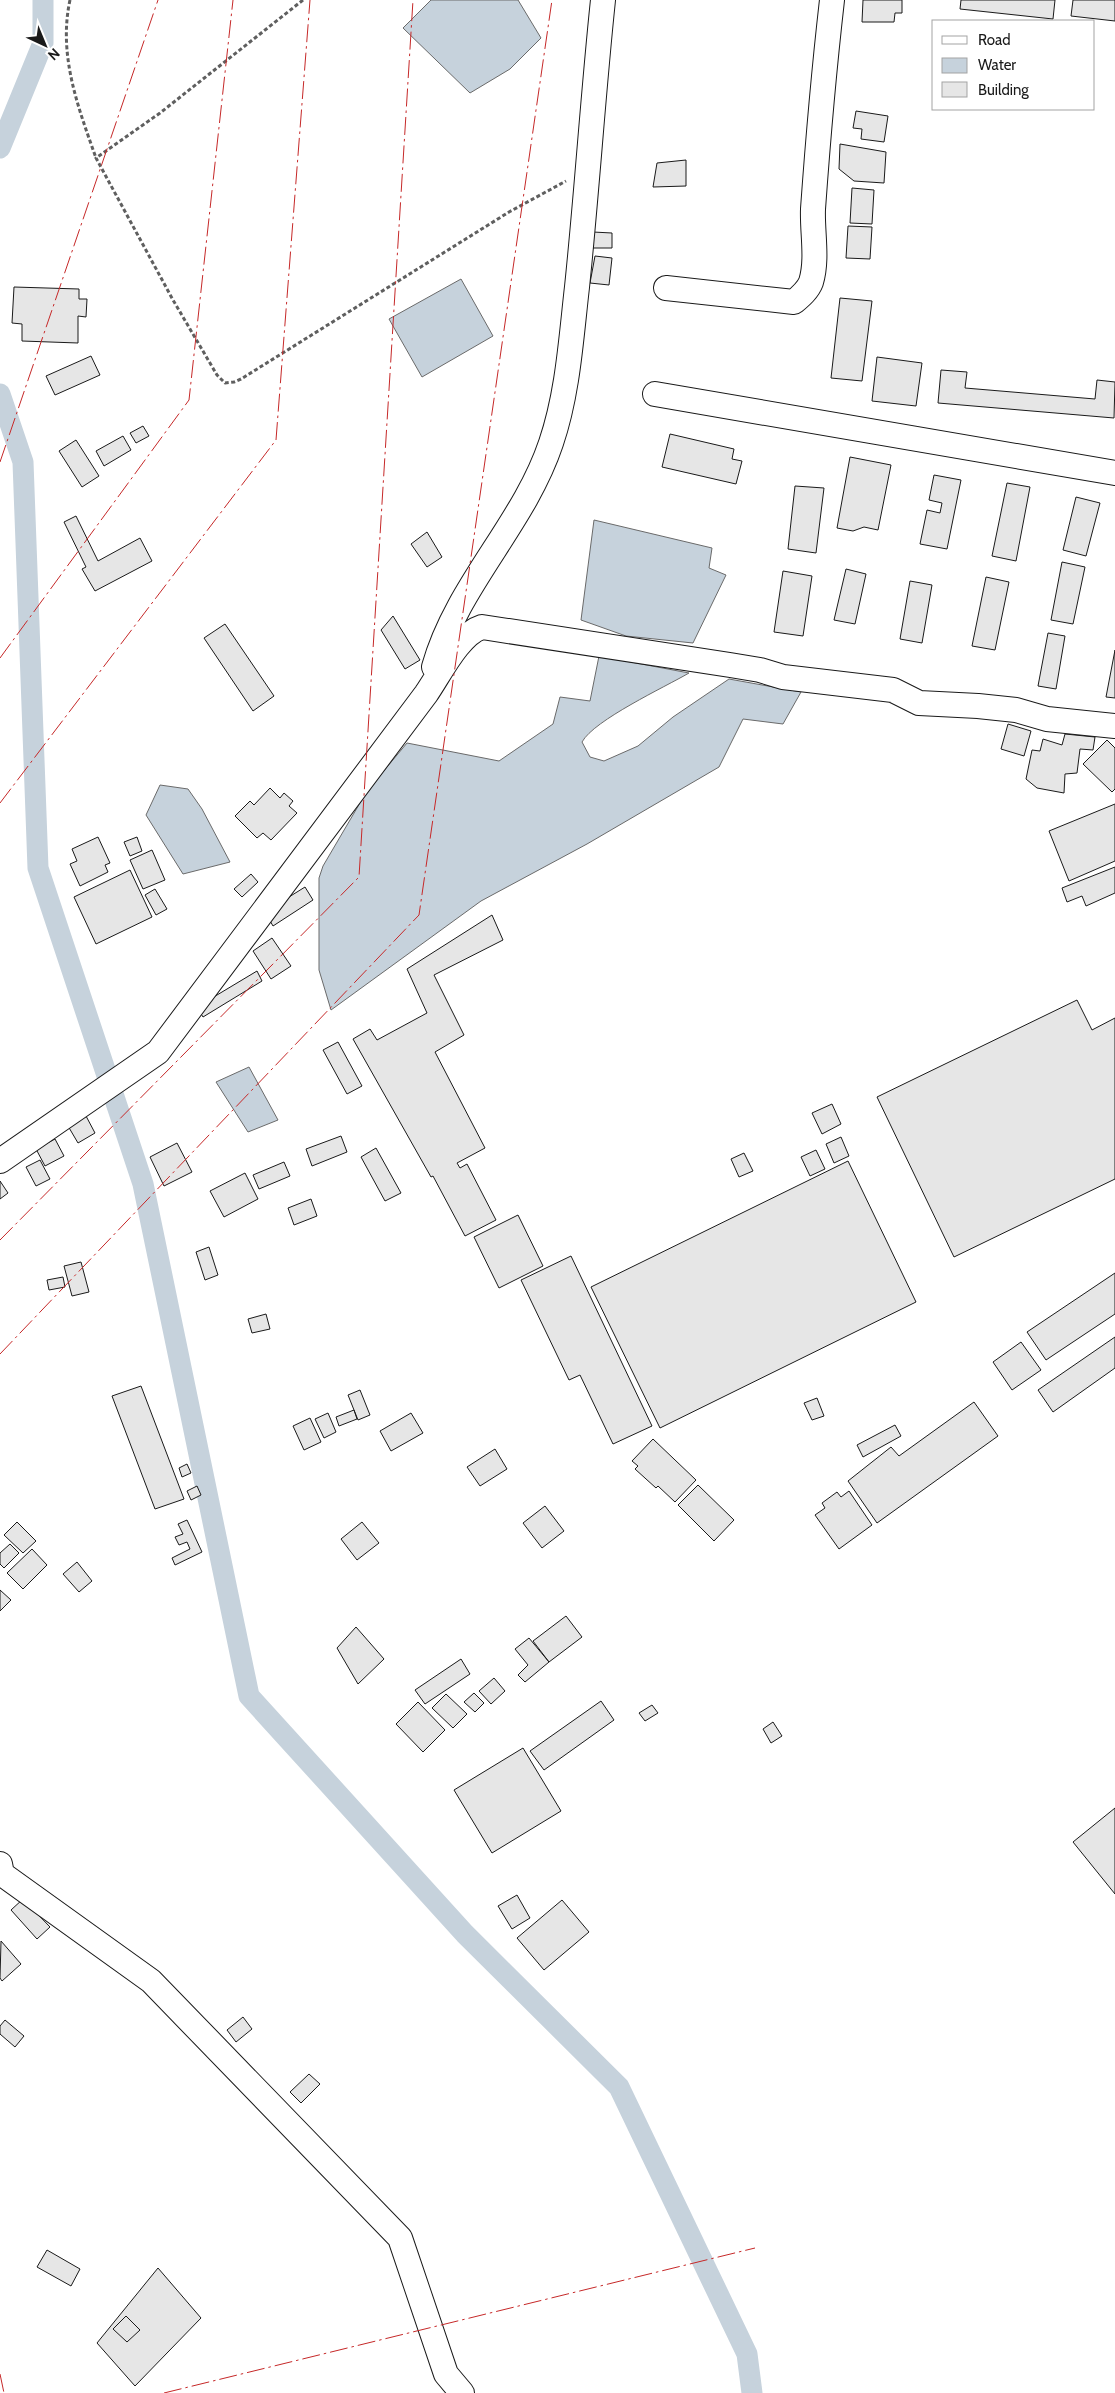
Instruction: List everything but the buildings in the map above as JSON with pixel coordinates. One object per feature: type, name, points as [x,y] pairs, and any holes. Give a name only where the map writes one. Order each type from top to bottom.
[{"type":"street","points":[[426,694],[437,654],[452,620],[531,491],[552,443],[568,368],[604,0]]},
{"type":"street","points":[[666,288],[794,302],[803,295],[811,283],[813,267],[812,228],[821,99],[832,0]]},
{"type":"street","points":[[655,394],[1115,473]]},
{"type":"street","points":[[0,1161],[158,1052],[426,694],[462,641],[474,630],[482,627],[737,666],[783,677],[893,690],[919,703],[1016,710],[1047,720],[1115,726]]},
{"type":"street","points":[[0,1864],[2,1874],[151,1981],[400,2238],[446,2374],[462,2393]]},
{"type":"path","points":[[70,0],[66,19],[69,68],[78,106],[96,158],[172,300],[217,375],[225,383],[234,382],[241,378],[509,212],[588,169]]},
{"type":"path","points":[[96,158],[160,113],[303,0]]},
{"type":"water","points":[[431,0],[518,0],[541,38],[510,69],[470,93],[403,28]]},
{"type":"water","points":[[461,279],[493,336],[422,377],[389,319]]},
{"type":"water","points":[[594,520],[712,548],[709,568],[726,575],[693,643],[626,636],[581,620]]},
{"type":"water","points":[[599,656],[689,673],[615,714],[589,733],[582,742],[590,757],[604,761],[638,746],[673,717],[729,679],[801,692],[783,724],[743,719],[719,767],[587,844],[481,901],[331,1010],[319,970],[319,878],[323,866],[367,791],[407,743],[499,761],[553,724],[560,697],[590,701]]},
{"type":"water","points":[[160,785],[188,789],[202,809],[230,862],[183,874],[146,815]]},
{"type":"water","points":[[249,1067],[278,1120],[248,1132],[216,1082]]},
{"type":"waterway","points":[[0,148],[43,43],[43,0]]},
{"type":"waterway","points":[[0,394],[23,462],[38,868],[143,1184],[249,1696],[465,1934],[619,2087],[747,2354],[752,2393]]},
{"type":"power","points":[[0,462],[158,0]]},
{"type":"power","points":[[0,658],[189,400],[233,0]]},
{"type":"power","points":[[0,803],[276,440],[310,0]]},
{"type":"power","points":[[0,1240],[359,877],[413,0]]},
{"type":"power","points":[[0,1354],[419,915],[552,0]]},
{"type":"power","points":[[164,2393],[755,2248]]},
{"type":"power","points":[[0,2374],[4,2393]]}]
